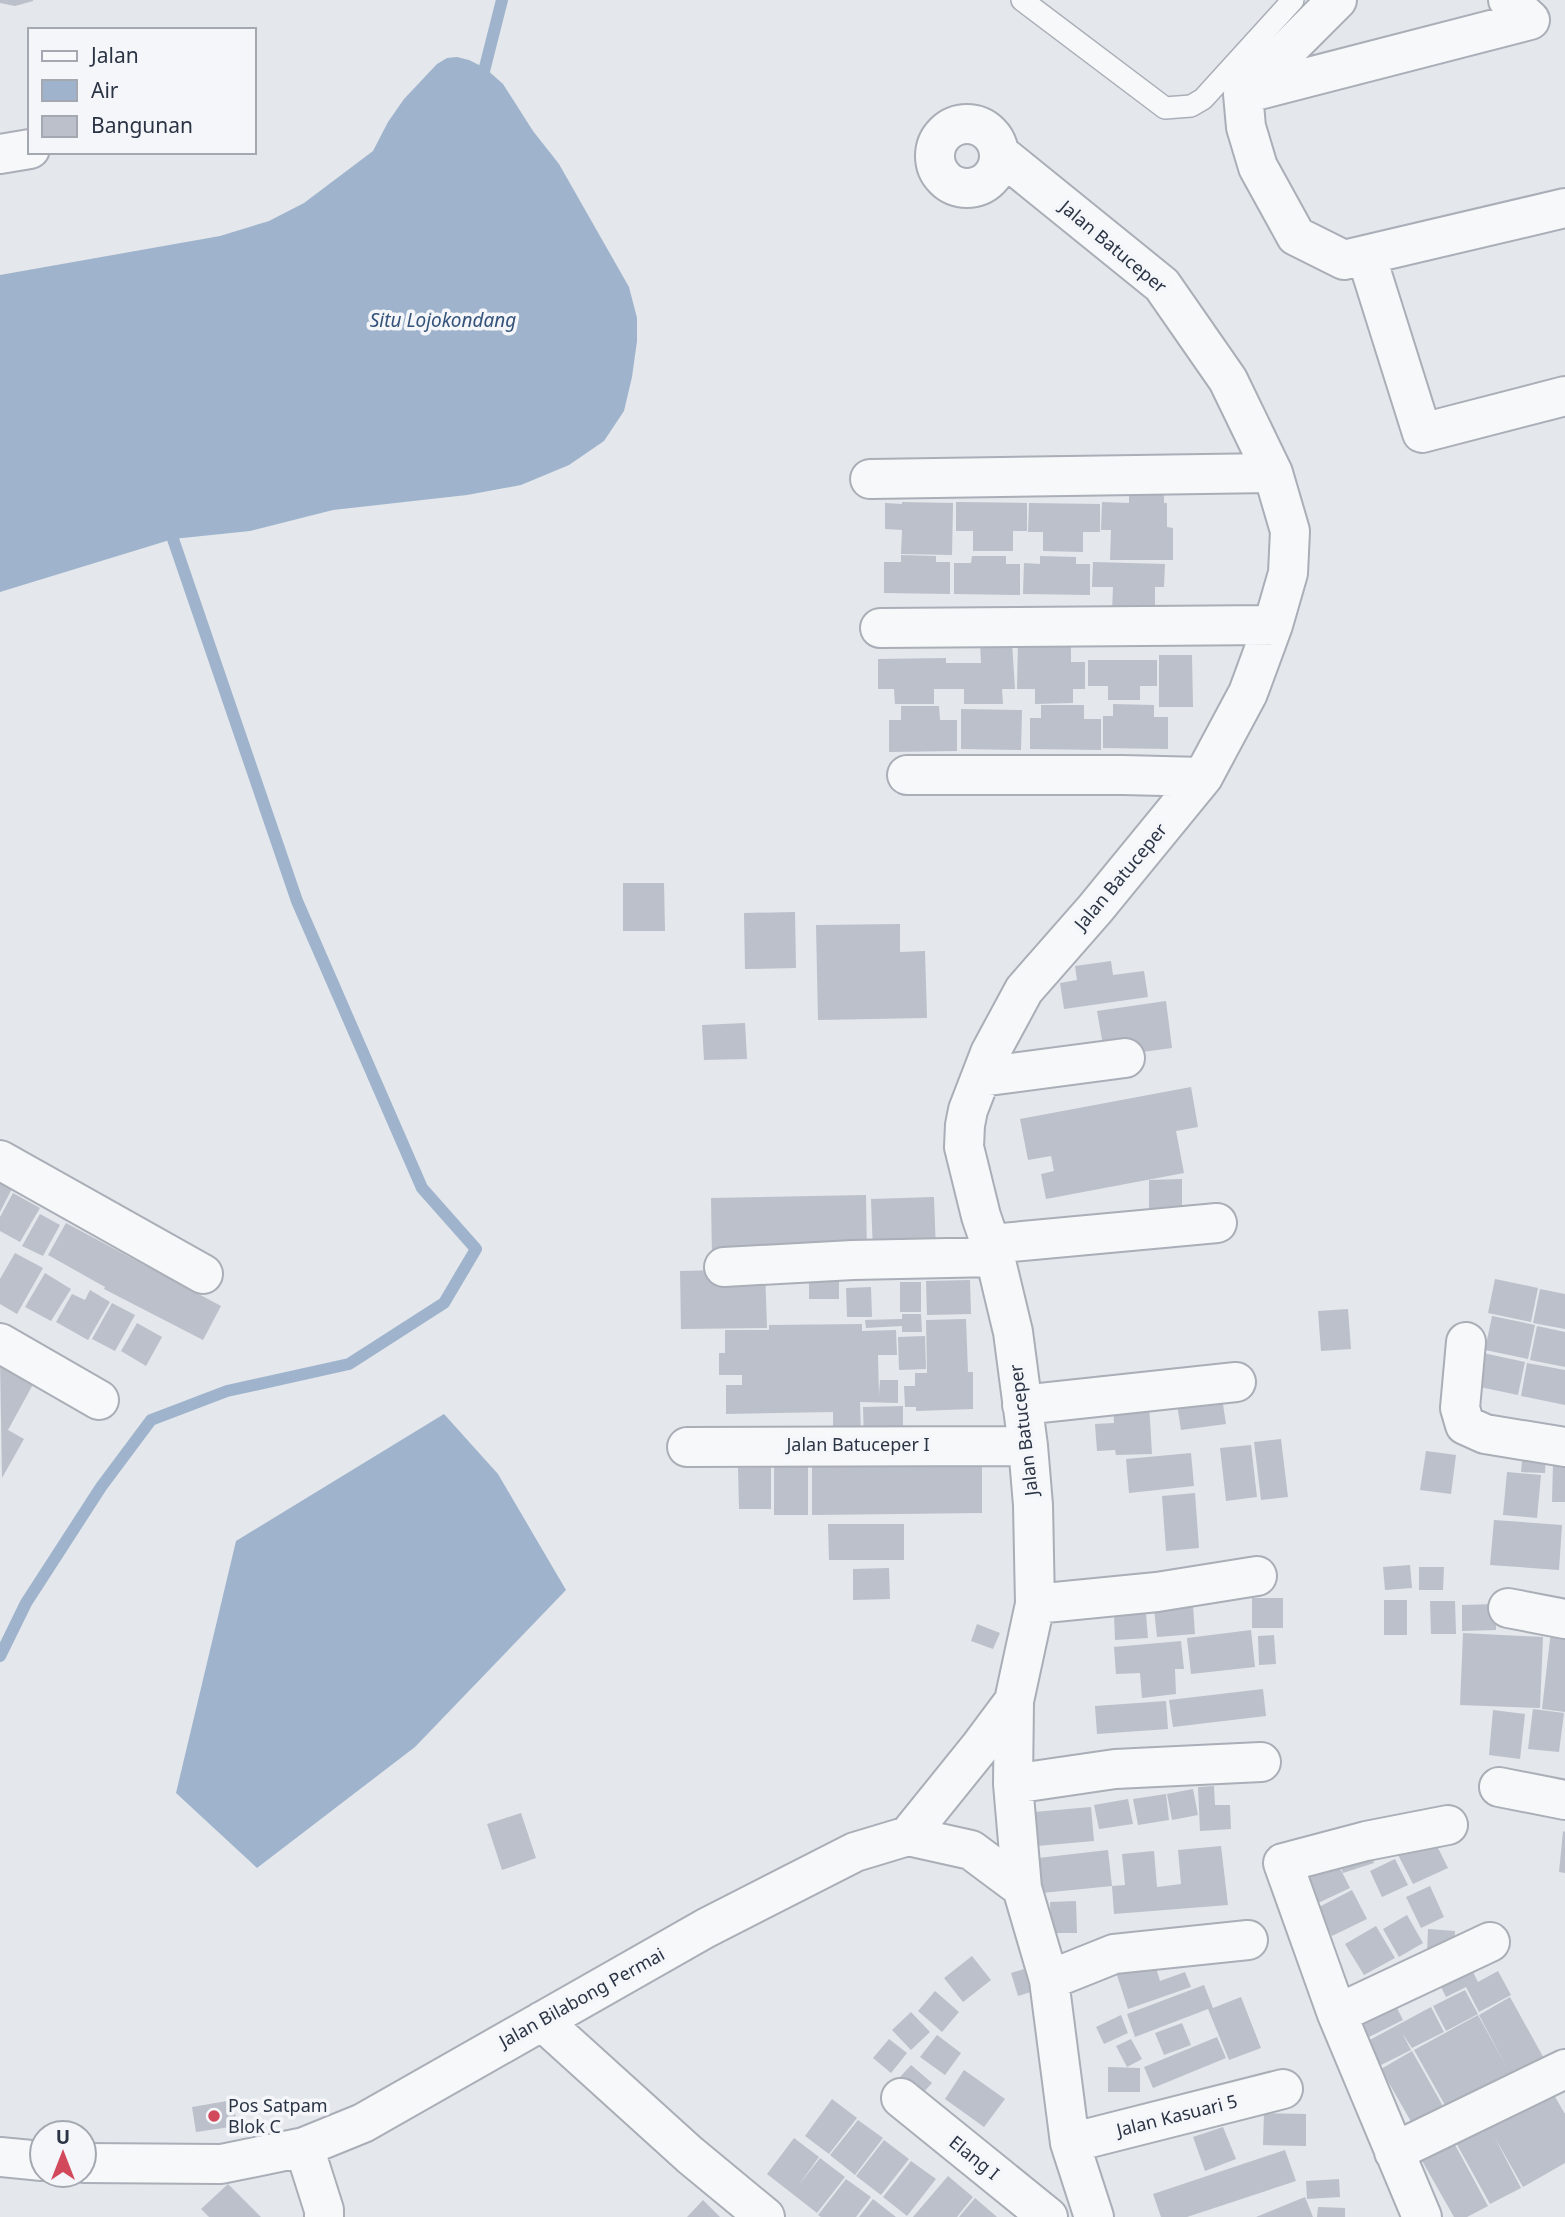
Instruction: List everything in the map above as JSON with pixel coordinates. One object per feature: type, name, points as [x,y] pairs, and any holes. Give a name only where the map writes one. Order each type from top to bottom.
[{"type":"street","points":[[1243,94],[1337,0]]},
{"type":"street","points":[[1243,94],[1530,20],[1508,0]]},
{"type":"street","points":[[1243,94],[1246,127],[1258,167],[1296,236],[1344,260],[1565,208]]},
{"type":"street","points":[[0,154],[28,149]]},
{"type":"street","name":"Jalan Batuceper","points":[[999,153],[1162,285],[1228,380],[1273,473],[1290,531],[1288,572],[1273,625],[1248,693],[1203,777],[1095,909],[1024,990],[990,1054],[968,1110],[964,1147],[1013,1332],[1033,1505],[1035,1604],[1014,1701]]},
{"type":"street","points":[[1366,255],[1422,433],[1565,396]]},
{"type":"street","points":[[870,479],[1273,473]]},
{"type":"street","points":[[880,628],[1273,625]]},
{"type":"street","points":[[907,775],[1203,777]]},
{"type":"street","points":[[981,1077],[1125,1058]]},
{"type":"street","points":[[0,1160],[203,1274]]},
{"type":"street","points":[[724,1267],[993,1250],[1217,1223]]},
{"type":"street","points":[[1466,1342],[1460,1408],[1465,1425],[1485,1434],[1565,1447]]},
{"type":"street","points":[[0,1343],[99,1400]]},
{"type":"street","points":[[1022,1405],[1236,1382]]},
{"type":"street","name":"Jalan Batuceper I","points":[[687,1447],[1028,1446]]},
{"type":"street","points":[[1035,1604],[1157,1592],[1257,1576]]},
{"type":"street","points":[[1508,1608],[1565,1619]]},
{"type":"street","points":[[1014,1701],[1013,1784],[1022,1888],[1049,1979],[1070,2143],[1087,2214]]},
{"type":"street","points":[[1014,1701],[908,1836],[971,1850],[1022,1888]]},
{"type":"street","points":[[1013,1784],[1115,1769],[1261,1762]]},
{"type":"street","points":[[1499,1787],[1565,1800]]},
{"type":"street","points":[[1422,2217],[1337,2014],[1283,1863],[1366,1841],[1448,1825]]},
{"type":"street","name":"Jalan Bilabong Permai","points":[[98,2163],[221,2164],[304,2147],[363,2123],[706,1928],[855,1852],[908,1836]]},
{"type":"street","points":[[1049,1979],[1114,1954],[1248,1940]]},
{"type":"street","points":[[1337,2014],[1490,1942]]},
{"type":"street","points":[[542,2021],[690,2155],[765,2217]]},
{"type":"street","points":[[1394,2152],[1565,2069]]},
{"type":"street","name":"Jalan Kasuari 5","points":[[1070,2143],[1283,2089]]},
{"type":"street","name":"Elang I","points":[[901,2098],[1048,2217]]},
{"type":"street","points":[[304,2147],[324,2217]]},
{"type":"street","points":[[0,2157],[28,2160]]},
{"type":"lane","points":[[1022,0],[1165,108],[1191,106],[1203,99],[1293,0]]},
{"type":"water","name":"Situ Lojokondang","points":[[457,57],[485,68],[503,84],[533,131],[559,164],[629,287],[637,318],[632,377],[624,411],[604,441],[569,465],[521,485],[467,495],[333,510],[250,531],[173,539],[0,592],[0,275],[220,236],[269,221],[304,203],[373,151],[404,99],[437,64],[447,58]]},
{"type":"water","points":[[444,1414],[498,1474],[566,1590],[415,1747],[257,1868],[176,1793],[236,1541]]},
{"type":"building","points":[[0,0],[33,1],[15,6],[0,3]]},
{"type":"building","points":[[1129,485],[1164,485],[1167,527],[1173,528],[1173,560],[1110,560],[1111,530],[1101,530],[1102,502],[1129,503]]},
{"type":"building","points":[[956,502],[1027,503],[1027,531],[1013,531],[1013,551],[973,551],[973,531],[956,531]]},
{"type":"building","points":[[885,503],[953,503],[952,555],[901,554],[902,530],[885,529]]},
{"type":"building","points":[[1029,503],[1100,504],[1100,532],[1083,532],[1083,552],[1043,551],[1043,532],[1028,532]]},
{"type":"building","points":[[901,555],[936,556],[936,562],[950,562],[950,594],[884,593],[884,562],[901,562]]},
{"type":"building","points":[[972,556],[1006,556],[1006,564],[1020,564],[1020,595],[954,594],[954,563],[971,563]]},
{"type":"building","points":[[1040,556],[1076,557],[1076,564],[1090,564],[1090,595],[1023,594],[1024,563],[1040,564]]},
{"type":"building","points":[[1093,562],[1165,564],[1164,587],[1155,587],[1155,610],[1112,610],[1113,587],[1092,587]]},
{"type":"building","points":[[1018,639],[1071,639],[1071,662],[1085,662],[1085,689],[1073,689],[1073,703],[1035,704],[1035,689],[1017,689]]},
{"type":"building","points":[[1012,642],[1015,689],[1002,689],[1003,704],[964,704],[964,689],[934,689],[934,704],[895,704],[894,689],[878,689],[878,659],[946,658],[946,663],[981,663],[980,643]]},
{"type":"building","points":[[1159,655],[1192,655],[1193,707],[1159,707]]},
{"type":"building","points":[[1088,660],[1157,660],[1157,686],[1140,686],[1140,700],[1108,700],[1108,686],[1088,686]]},
{"type":"building","points":[[1113,704],[1154,705],[1154,717],[1168,717],[1168,749],[1103,748],[1103,716],[1113,716]]},
{"type":"building","points":[[1041,705],[1084,705],[1084,719],[1101,719],[1101,750],[1030,749],[1030,718],[1041,718]]},
{"type":"building","points":[[901,706],[939,706],[940,720],[957,720],[957,751],[889,752],[889,720],[901,720]]},
{"type":"building","points":[[961,709],[1022,710],[1021,750],[961,749]]},
{"type":"building","points":[[623,883],[664,883],[665,931],[623,931]]},
{"type":"building","points":[[795,912],[796,968],[745,969],[744,913]]},
{"type":"building","points":[[900,924],[900,952],[925,951],[927,1018],[818,1020],[816,925]]},
{"type":"building","points":[[1111,961],[1113,975],[1144,971],[1148,997],[1064,1009],[1060,983],[1077,980],[1075,966]]},
{"type":"building","points":[[1166,1001],[1172,1048],[1105,1057],[1097,1011]]},
{"type":"building","points":[[745,1023],[747,1059],[704,1060],[702,1025]]},
{"type":"building","points":[[1191,1087],[1198,1127],[1176,1131],[1184,1173],[1046,1199],[1041,1174],[1054,1171],[1051,1156],[1028,1160],[1020,1119]]},
{"type":"building","points":[[0,1168],[18,1177],[0,1212]]},
{"type":"building","points":[[1182,1179],[1182,1208],[1149,1209],[1149,1180]]},
{"type":"building","points":[[13,1193],[40,1208],[20,1242],[0,1231],[0,1217]]},
{"type":"building","points":[[866,1195],[867,1253],[712,1256],[711,1198]]},
{"type":"building","points":[[934,1197],[936,1252],[873,1253],[871,1199]]},
{"type":"building","points":[[40,1214],[60,1225],[43,1256],[22,1246]]},
{"type":"building","points":[[66,1223],[221,1306],[203,1340],[104,1289],[105,1287],[48,1255]]},
{"type":"building","points":[[15,1253],[43,1268],[17,1314],[0,1304],[0,1279]]},
{"type":"building","points":[[765,1269],[767,1328],[681,1329],[680,1271]]},
{"type":"building","points":[[809,1272],[839,1272],[839,1299],[809,1299]]},
{"type":"building","points":[[45,1273],[71,1289],[51,1321],[25,1307]]},
{"type":"building","points":[[1495,1279],[1538,1288],[1531,1322],[1488,1313]]},
{"type":"building","points":[[970,1280],[971,1314],[927,1315],[926,1281]]},
{"type":"building","points":[[900,1282],[921,1282],[921,1312],[900,1312]]},
{"type":"building","points":[[871,1287],[872,1317],[847,1317],[846,1288]]},
{"type":"building","points":[[1540,1289],[1565,1294],[1565,1329],[1533,1323]]},
{"type":"building","points":[[90,1290],[110,1302],[88,1340],[56,1322],[72,1294],[85,1300]]},
{"type":"building","points":[[112,1303],[135,1315],[115,1351],[92,1339]]},
{"type":"building","points":[[1348,1309],[1351,1349],[1321,1351],[1318,1311]]},
{"type":"building","points":[[902,1314],[921,1314],[922,1332],[902,1332],[902,1326],[866,1328],[865,1320],[902,1319]]},
{"type":"building","points":[[1492,1316],[1535,1325],[1528,1359],[1485,1350]]},
{"type":"building","points":[[966,1319],[968,1372],[973,1372],[973,1409],[916,1411],[916,1407],[905,1407],[904,1386],[915,1386],[915,1373],[927,1373],[926,1320]]},
{"type":"building","points":[[137,1323],[162,1337],[146,1366],[121,1351]]},
{"type":"building","points":[[862,1324],[862,1331],[896,1330],[897,1355],[878,1355],[879,1395],[880,1380],[898,1380],[898,1403],[860,1402],[861,1436],[833,1436],[833,1412],[726,1414],[726,1385],[742,1385],[742,1375],[719,1375],[719,1353],[725,1353],[725,1330],[769,1330],[769,1325]]},
{"type":"building","points":[[1537,1326],[1565,1332],[1565,1367],[1530,1360]]},
{"type":"building","points":[[925,1336],[926,1369],[899,1370],[898,1337]]},
{"type":"building","points":[[1483,1353],[1525,1362],[1518,1395],[1475,1386]]},
{"type":"building","points":[[0,1359],[36,1379],[8,1430],[24,1439],[2,1478]]},
{"type":"building","points":[[1527,1363],[1565,1370],[1565,1405],[1521,1396]]},
{"type":"building","points":[[1221,1391],[1226,1424],[1181,1430],[1176,1398]]},
{"type":"building","points":[[1149,1403],[1152,1454],[1116,1455],[1115,1450],[1097,1451],[1095,1424],[1114,1423],[1113,1405]]},
{"type":"building","points":[[903,1406],[903,1440],[864,1441],[863,1407]]},
{"type":"building","points":[[1281,1439],[1288,1497],[1261,1500],[1254,1442]]},
{"type":"building","points":[[1251,1445],[1257,1497],[1226,1501],[1220,1448]]},
{"type":"building","points":[[1523,1450],[1546,1452],[1545,1473],[1521,1472]]},
{"type":"building","points":[[1426,1451],[1456,1455],[1451,1494],[1420,1490]]},
{"type":"building","points":[[1191,1453],[1194,1486],[1129,1493],[1126,1459]]},
{"type":"building","points":[[774,1454],[808,1454],[808,1515],[774,1515]]},
{"type":"building","points":[[1553,1463],[1565,1464],[1565,1502],[1552,1502]]},
{"type":"building","points":[[982,1466],[982,1513],[812,1515],[812,1467]]},
{"type":"building","points":[[771,1467],[771,1509],[739,1509],[738,1468]]},
{"type":"building","points":[[1507,1472],[1541,1475],[1537,1518],[1503,1515]]},
{"type":"building","points":[[1195,1493],[1199,1548],[1166,1551],[1162,1496]]},
{"type":"building","points":[[1494,1520],[1562,1525],[1559,1570],[1490,1565]]},
{"type":"building","points":[[828,1524],[904,1524],[904,1560],[829,1560]]},
{"type":"building","points":[[1410,1565],[1412,1588],[1385,1590],[1383,1567]]},
{"type":"building","points":[[1419,1567],[1444,1567],[1443,1590],[1419,1590]]},
{"type":"building","points":[[889,1568],[890,1599],[853,1600],[853,1569]]},
{"type":"building","points":[[1252,1598],[1283,1598],[1283,1628],[1252,1628]]},
{"type":"building","points":[[1384,1600],[1407,1600],[1407,1635],[1384,1635]]},
{"type":"building","points":[[1430,1601],[1455,1601],[1456,1634],[1431,1634]]},
{"type":"building","points":[[1496,1604],[1496,1630],[1462,1631],[1462,1605]]},
{"type":"building","points":[[1193,1606],[1195,1634],[1157,1637],[1154,1609]]},
{"type":"building","points":[[1146,1613],[1148,1638],[1115,1640],[1114,1615]]},
{"type":"building","points":[[1552,1622],[1565,1623],[1565,1712],[1542,1709]]},
{"type":"building","points":[[977,1624],[1000,1633],[993,1649],[971,1641]]},
{"type":"building","points":[[1251,1630],[1255,1667],[1191,1674],[1187,1638]]},
{"type":"building","points":[[1463,1633],[1543,1637],[1540,1708],[1460,1705]]},
{"type":"building","points":[[1274,1635],[1276,1664],[1259,1665],[1258,1636]]},
{"type":"building","points":[[1181,1641],[1184,1669],[1175,1669],[1176,1694],[1142,1698],[1140,1673],[1116,1674],[1114,1647]]},
{"type":"building","points":[[1263,1689],[1266,1716],[1173,1727],[1169,1700]]},
{"type":"building","points":[[1166,1701],[1168,1729],[1097,1734],[1095,1706]]},
{"type":"building","points":[[1533,1709],[1564,1713],[1559,1752],[1528,1749]]},
{"type":"building","points":[[1493,1710],[1525,1714],[1520,1759],[1489,1755]]},
{"type":"building","points":[[1214,1786],[1215,1805],[1230,1805],[1231,1829],[1200,1831],[1198,1787]]},
{"type":"building","points":[[1193,1789],[1198,1815],[1172,1820],[1167,1794]]},
{"type":"building","points":[[1166,1794],[1169,1820],[1138,1825],[1133,1799]]},
{"type":"building","points":[[1128,1799],[1133,1824],[1099,1829],[1094,1805]]},
{"type":"building","points":[[1091,1807],[1094,1841],[1037,1846],[1034,1812]]},
{"type":"building","points":[[521,1813],[536,1858],[502,1870],[487,1824]]},
{"type":"building","points":[[1563,1831],[1565,1832],[1565,1873],[1559,1872]]},
{"type":"building","points":[[1430,1832],[1448,1868],[1413,1884],[1395,1849]]},
{"type":"building","points":[[1367,1843],[1374,1863],[1343,1873],[1337,1854]]},
{"type":"building","points":[[1221,1846],[1228,1905],[1114,1914],[1112,1886],[1125,1885],[1122,1854],[1154,1851],[1157,1887],[1181,1884],[1178,1850]]},
{"type":"building","points":[[1108,1850],[1112,1886],[1042,1893],[1038,1858]]},
{"type":"building","points":[[1395,1859],[1408,1885],[1382,1897],[1370,1871]]},
{"type":"building","points":[[1336,1860],[1350,1888],[1316,1904],[1302,1875]]},
{"type":"building","points":[[1430,1886],[1444,1917],[1421,1928],[1406,1897]]},
{"type":"building","points":[[1352,1890],[1367,1919],[1332,1936],[1317,1908]]},
{"type":"building","points":[[1076,1901],[1077,1933],[1051,1933],[1050,1902]]},
{"type":"building","points":[[1407,1915],[1423,1943],[1399,1957],[1383,1929]]},
{"type":"building","points":[[1376,1926],[1395,1958],[1364,1975],[1345,1944]]},
{"type":"building","points":[[1428,1929],[1455,1931],[1454,1954],[1427,1953]]},
{"type":"building","points":[[972,1956],[991,1980],[963,2002],[944,1978]]},
{"type":"building","points":[[1153,1957],[1160,1981],[1185,1972],[1191,1987],[1128,2009],[1115,1969]]},
{"type":"building","points":[[1469,1964],[1478,1982],[1498,1971],[1511,1995],[1479,2012],[1466,1987],[1446,1997],[1438,1981]]},
{"type":"building","points":[[1024,1969],[1031,1992],[1018,1996],[1011,1973]]},
{"type":"building","points":[[1204,1985],[1213,2008],[1241,1997],[1261,2048],[1229,2060],[1208,2009],[1135,2037],[1127,2014]]},
{"type":"building","points":[[1465,1990],[1478,2014],[1446,2031],[1433,2006]]},
{"type":"building","points":[[935,1991],[959,2012],[942,2032],[918,2011]]},
{"type":"building","points":[[1391,1996],[1403,2020],[1365,2039],[1353,2015]]},
{"type":"building","points":[[1510,1997],[1546,2062],[1450,2114],[1414,2050],[1478,2015],[1506,2066],[1479,2015]]},
{"type":"building","points":[[1431,2007],[1444,2032],[1412,2048],[1402,2033],[1411,2050],[1379,2066],[1366,2042]]},
{"type":"building","points":[[911,2012],[930,2032],[911,2050],[892,2030]]},
{"type":"building","points":[[1121,2015],[1128,2033],[1104,2044],[1096,2027]]},
{"type":"building","points":[[1182,2023],[1191,2045],[1164,2055],[1155,2033]]},
{"type":"building","points":[[937,2035],[961,2053],[945,2075],[920,2057]]},
{"type":"building","points":[[1217,2037],[1226,2058],[1153,2088],[1144,2067]]},
{"type":"building","points":[[889,2039],[907,2053],[891,2073],[873,2058]]},
{"type":"building","points":[[1131,2039],[1142,2059],[1127,2067],[1116,2046]]},
{"type":"building","points":[[1412,2051],[1448,2115],[1417,2132],[1381,2069]]},
{"type":"building","points":[[911,2065],[932,2083],[921,2095],[900,2077]]},
{"type":"building","points":[[1108,2067],[1140,2068],[1140,2092],[1108,2092]]},
{"type":"building","points":[[964,2070],[1005,2099],[984,2127],[945,2099]]},
{"type":"building","points":[[1550,2088],[1565,2114],[1565,2163],[1523,2187],[1494,2136],[1521,2188],[1490,2204],[1455,2141]]},
{"type":"building","points":[[832,2099],[857,2118],[829,2154],[805,2136]]},
{"type":"building","name":"Pos Satpam Blok C","points":[[233,2100],[237,2126],[196,2132],[192,2107]]},
{"type":"building","points":[[1264,2113],[1306,2114],[1306,2146],[1263,2145]]},
{"type":"building","points":[[858,2120],[883,2138],[855,2175],[830,2155]]},
{"type":"building","points":[[1223,2127],[1236,2159],[1205,2171],[1193,2137]]},
{"type":"building","points":[[794,2138],[819,2157],[798,2186],[820,2158],[845,2177],[817,2213],[767,2174]]},
{"type":"building","points":[[884,2140],[909,2159],[881,2195],[856,2176]]},
{"type":"building","points":[[1453,2141],[1488,2206],[1467,2217],[1454,2217],[1421,2159]]},
{"type":"building","points":[[1285,2150],[1296,2181],[1187,2217],[1161,2217],[1153,2194]]},
{"type":"building","points":[[911,2161],[936,2179],[907,2216],[883,2197]]},
{"type":"building","points":[[948,2176],[973,2197],[957,2217],[913,2217]]},
{"type":"building","points":[[846,2179],[871,2197],[856,2217],[818,2215]]},
{"type":"building","points":[[1339,2179],[1340,2197],[1307,2199],[1306,2181]]},
{"type":"building","points":[[228,2184],[261,2217],[209,2217],[201,2209]]},
{"type":"building","points":[[1305,2197],[1313,2217],[1256,2217]]},
{"type":"building","points":[[975,2198],[997,2217],[959,2217]]},
{"type":"building","points":[[873,2199],[896,2217],[859,2217]]},
{"type":"building","points":[[703,2200],[720,2217],[687,2217]]},
{"type":"building","points":[[1318,2207],[1345,2208],[1345,2217],[1317,2217]]},
{"type":"waterway","points":[[481,83],[502,0]]},
{"type":"waterway","points":[[0,1656],[26,1603],[101,1487],[151,1420],[227,1391],[349,1364],[444,1303],[476,1249],[422,1188],[297,901],[173,539]]},
{"type":"place","name":"Pos Satpam Blok C","points":[[214,2116]]}]
